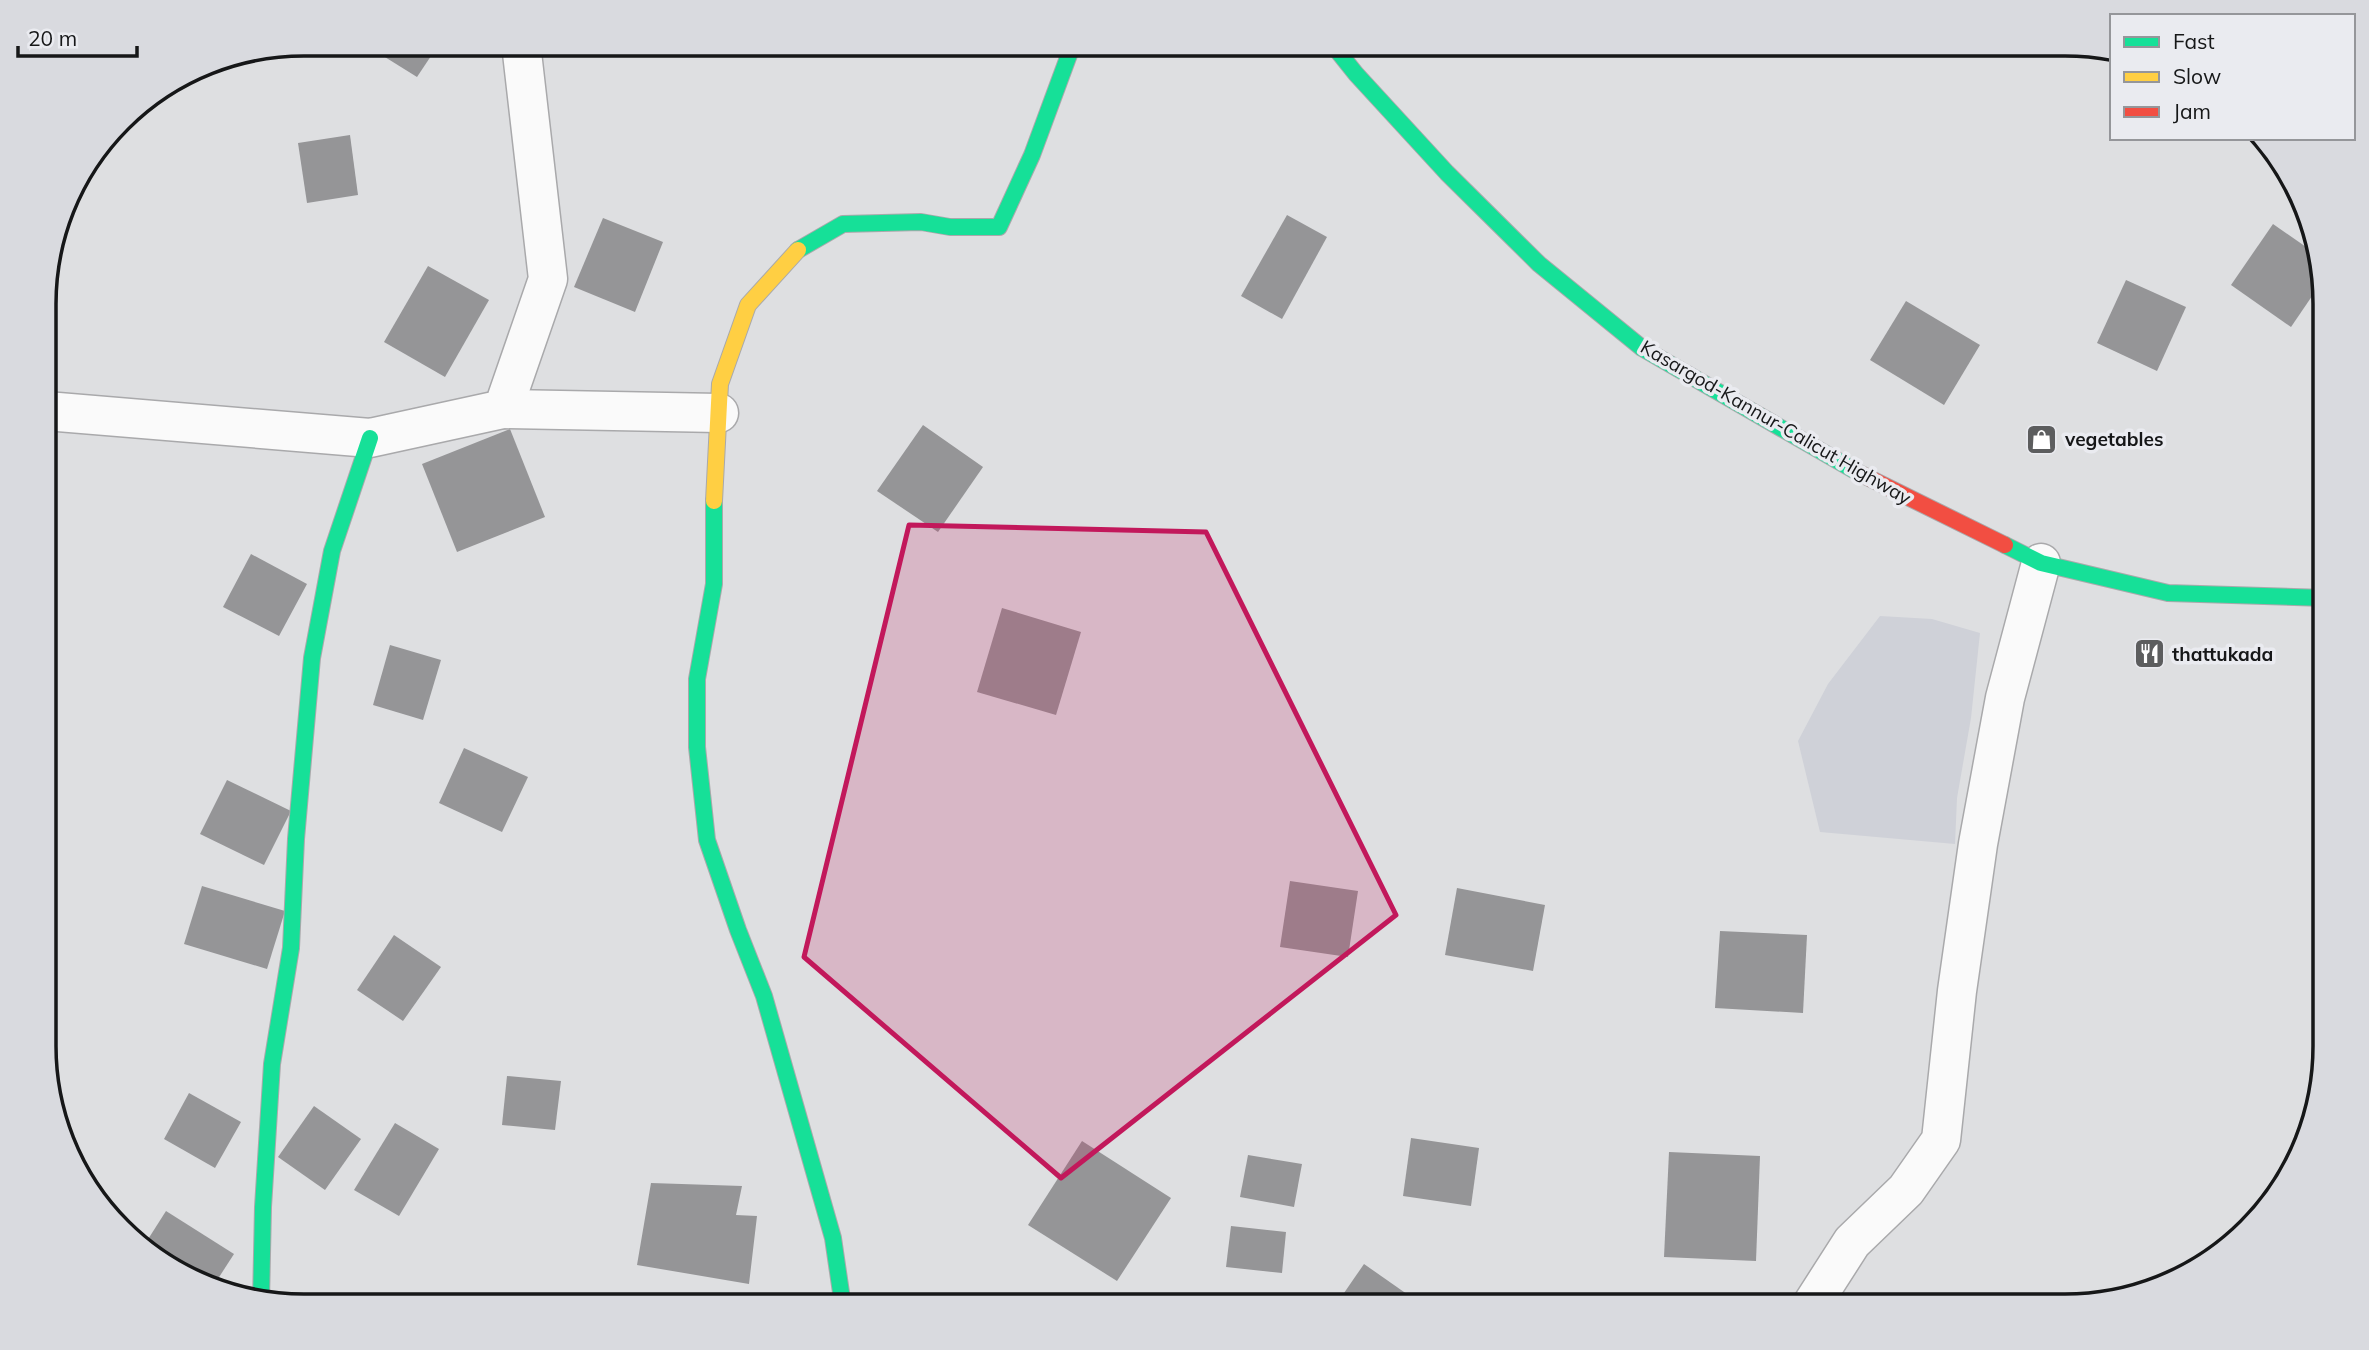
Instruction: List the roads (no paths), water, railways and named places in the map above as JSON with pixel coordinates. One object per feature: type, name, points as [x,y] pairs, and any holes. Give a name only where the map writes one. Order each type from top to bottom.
[{"type":"main road","points":[[841,1294],[833,1238],[764,996],[707,840],[697,747],[697,679],[714,584],[714,489],[720,384],[748,305],[797,251],[843,224],[921,222],[950,227],[999,227],[1032,155],[1069,56]]},
{"type":"main road","name":"Kasargod-Kannur-Calicut Highway","points":[[1342,56],[1447,173],[1530,255],[1642,348],[1846,467],[2041,563],[2168,593],[2312,598]]},
{"type":"main road","points":[[261,1290],[263,1207],[272,1064],[291,948],[296,839],[312,658],[332,551],[370,438]]},
{"type":"street","points":[[503,409],[548,279],[522,56]]},
{"type":"street","points":[[56,412],[370,438],[503,409],[719,413]]},
{"type":"street","points":[[1819,1294],[1852,1242],[1906,1190],[1941,1140],[1957,991],[1978,844],[2005,698],[2041,563]]},
{"type":"place","name":"vegetables","points":[[2042,439]]},
{"type":"place","name":"thattukada","points":[[2149,654]]}]
